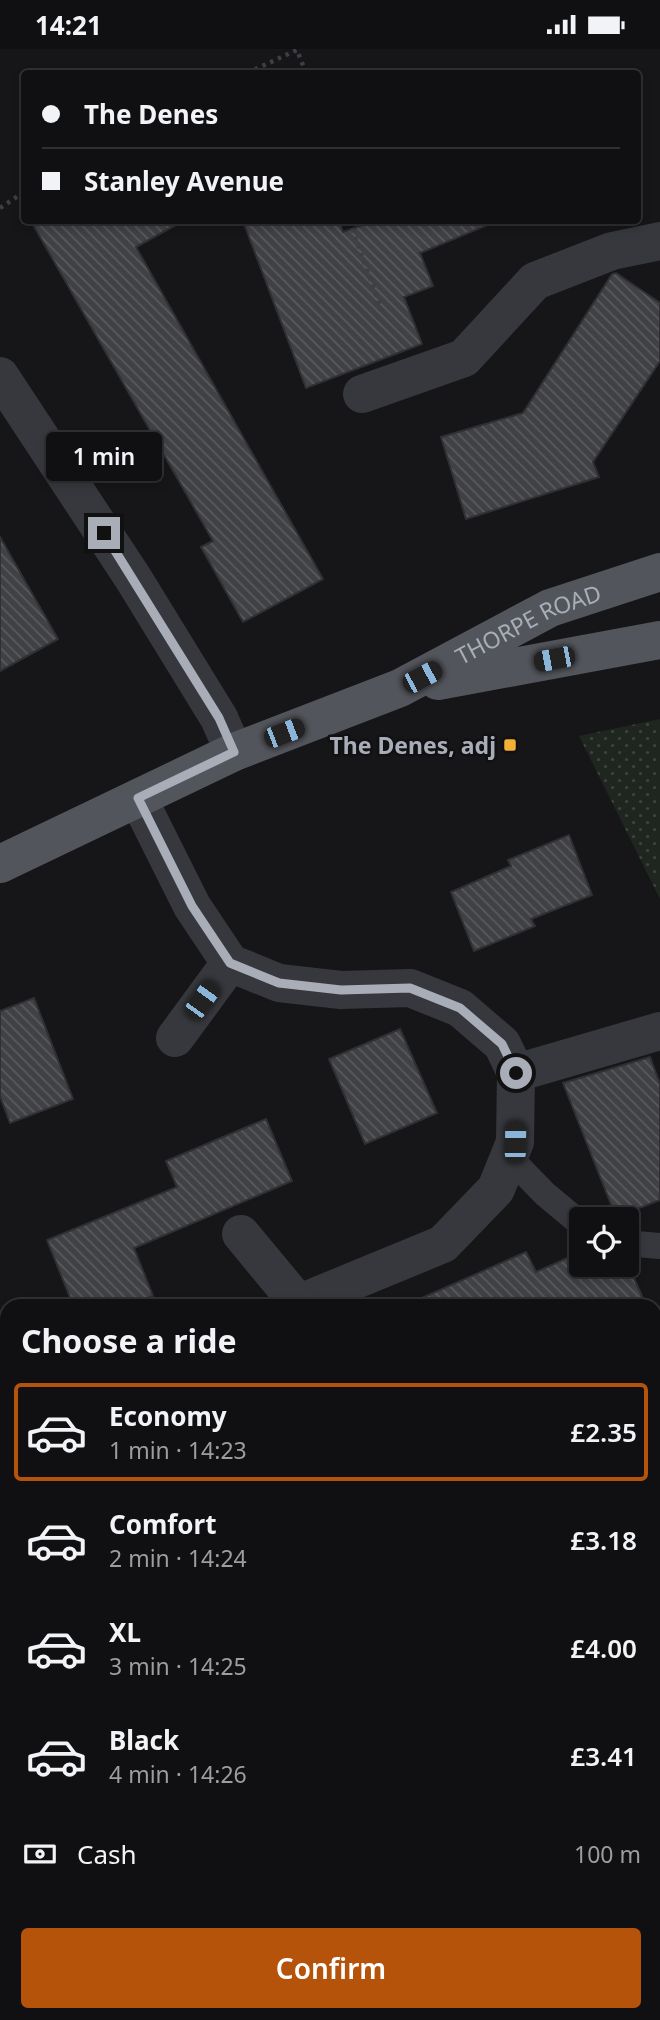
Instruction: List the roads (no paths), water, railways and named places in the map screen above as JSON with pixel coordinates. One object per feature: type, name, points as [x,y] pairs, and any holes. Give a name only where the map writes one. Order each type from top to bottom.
[{"type":"main road","name":"THORPE ROAD","points":[[0,864],[234,752],[400,688],[550,608],[660,572]]},
{"type":"main road","name":"THORPE ROAD","points":[[400,688],[660,640]]},
{"type":"street","points":[[362,394],[464,358],[535,281],[612,251],[660,241]]},
{"type":"street","points":[[0,376],[134,578],[219,718],[234,752]]},
{"type":"street","points":[[138,798],[192,906],[230,963],[279,983],[341,990],[410,988],[460,1008],[502,1044],[516,1073],[515,1142],[496,1189],[443,1244],[311,1299]]},
{"type":"street","points":[[175,1038],[230,963]]},
{"type":"street","points":[[516,1073],[660,1031]]},
{"type":"street","points":[[241,1234],[292,1299]]},
{"type":"lane","points":[[509,1157],[569,1214]]},
{"type":"lane","points":[[639,1244],[660,1246]]},
{"type":"place","name":"The Denes, adj","points":[[510,745]]}]
